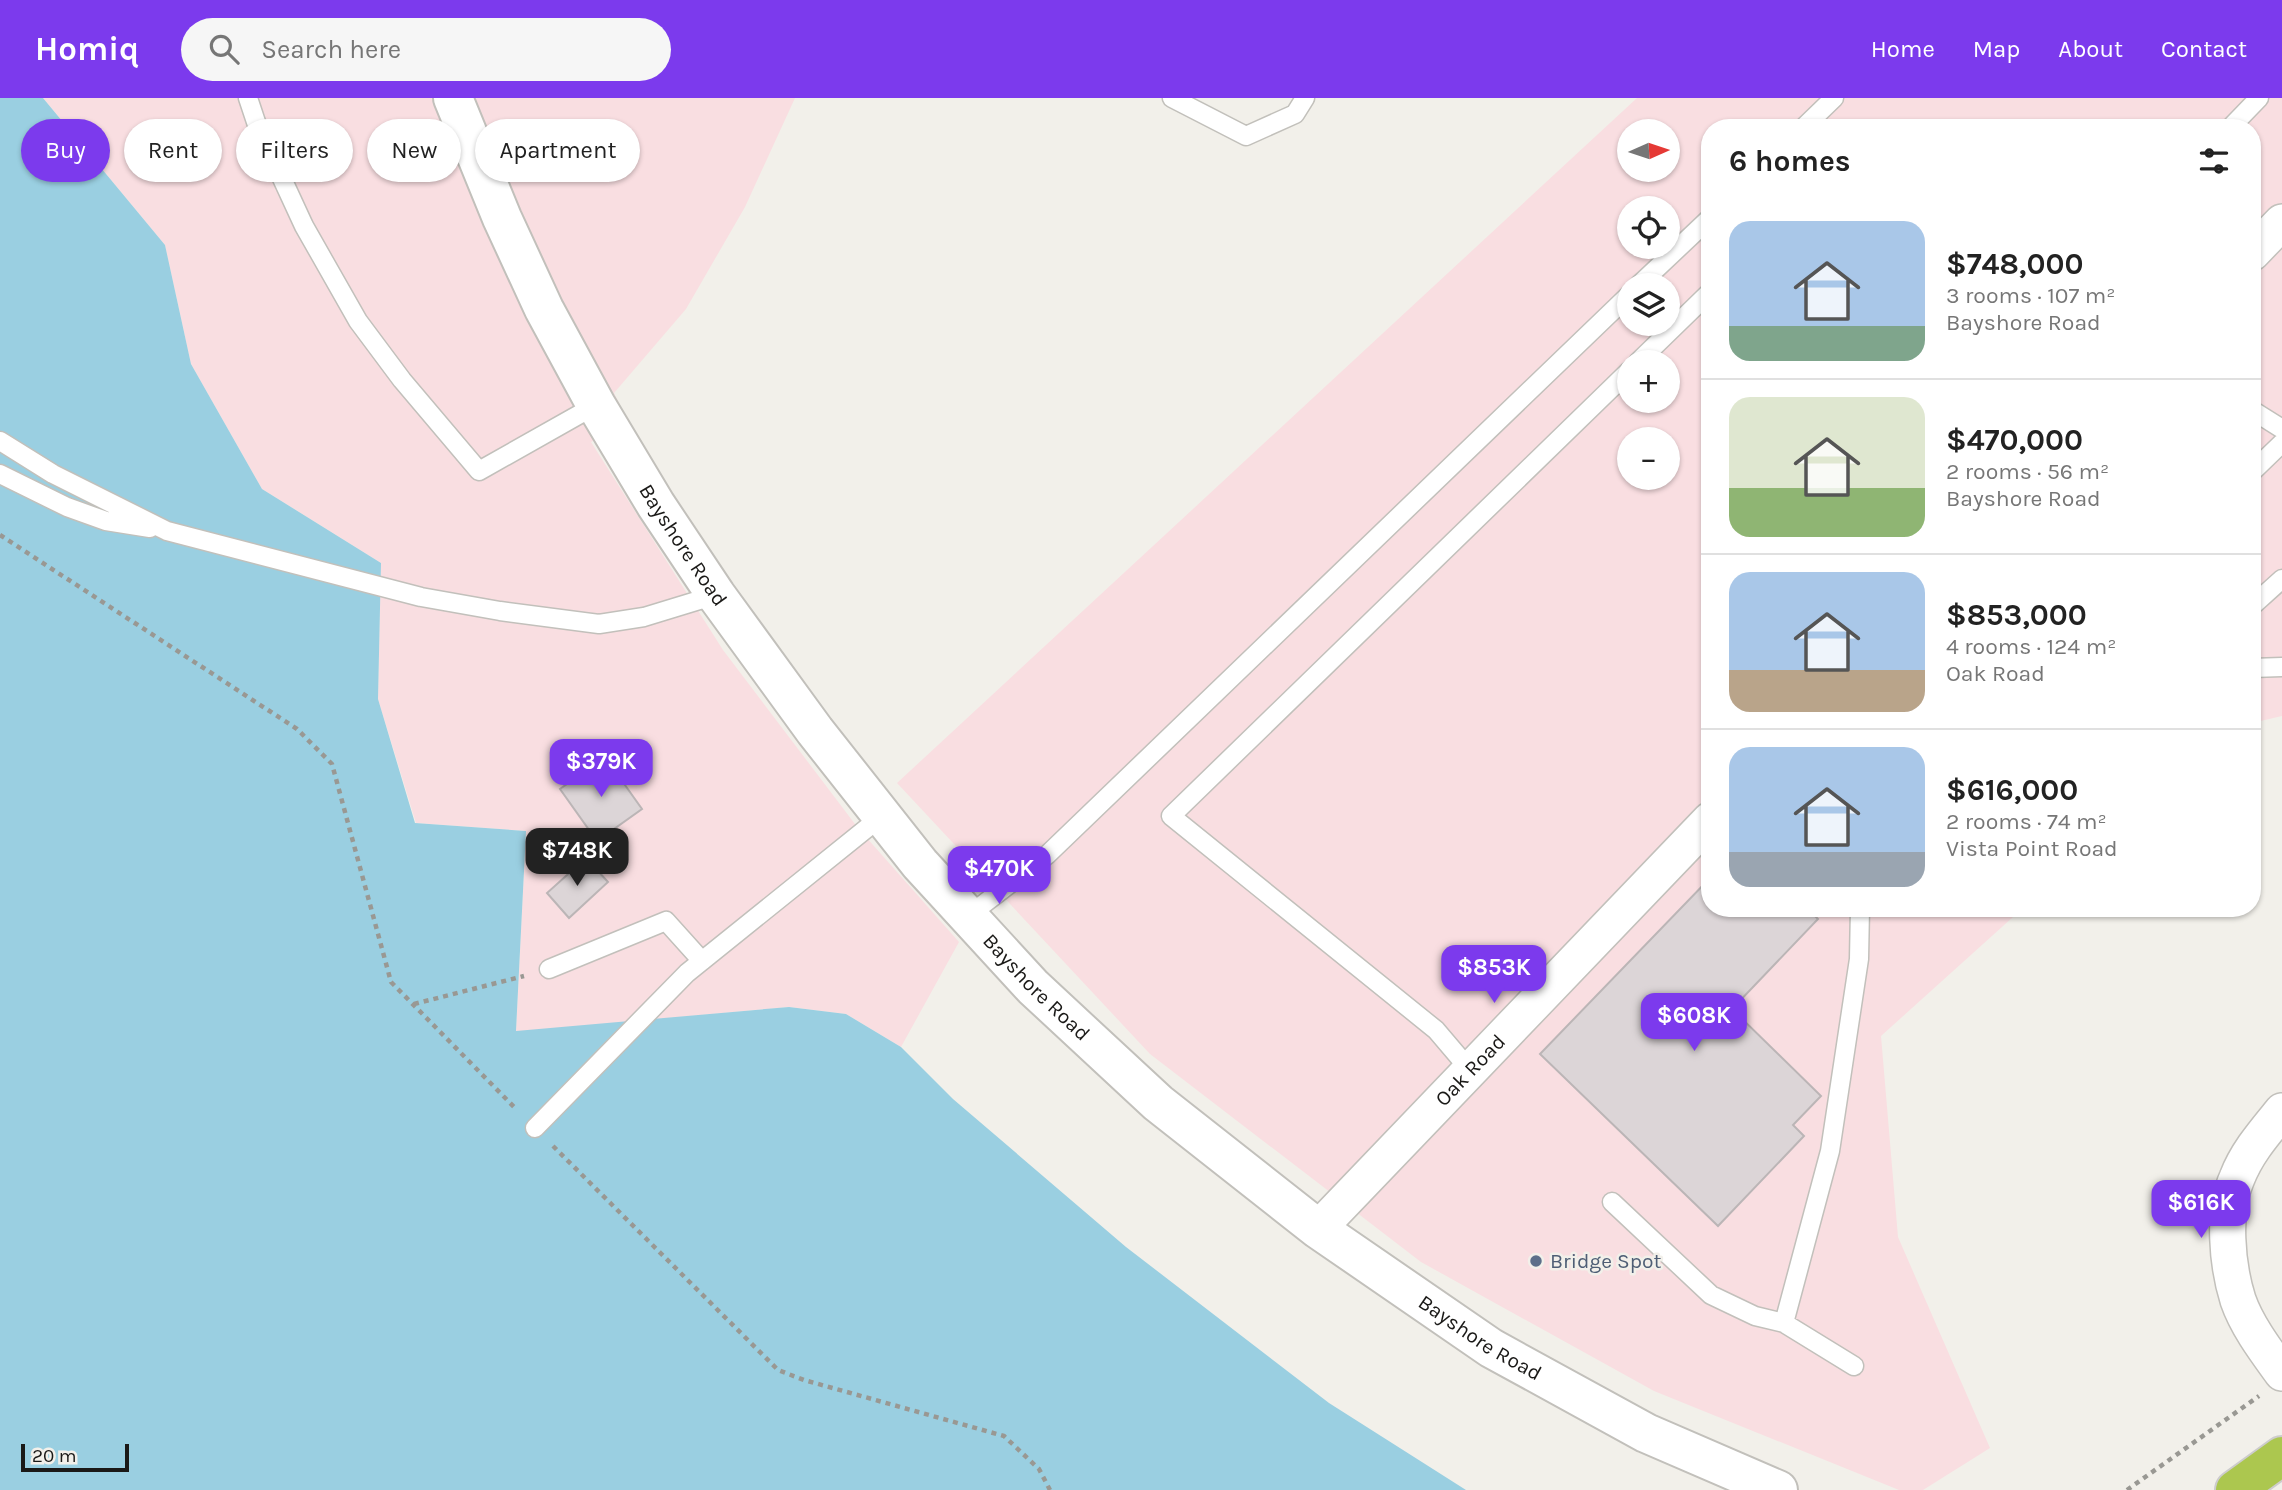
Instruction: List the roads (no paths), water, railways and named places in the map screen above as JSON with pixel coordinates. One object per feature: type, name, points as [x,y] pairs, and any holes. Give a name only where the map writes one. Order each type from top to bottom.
[{"type":"highway","points":[[2235,1490],[2282,1456]]},
{"type":"street","name":"Bayshore Road","points":[[453,98],[544,309],[596,405],[656,505],[716,595],[815,731],[920,864],[1033,987],[1158,1103],[1318,1229],[1491,1348],[1646,1433],[1778,1490]]},
{"type":"street","points":[[2261,244],[2282,222]]},
{"type":"street","name":"Oak Road","points":[[1318,1229],[1701,829]]},
{"type":"street","points":[[2271,1384],[2263,1348],[2238,1300],[2229,1252],[2228,1215],[2236,1179],[2254,1145],[2282,1111]]},
{"type":"lane","points":[[248,98],[256,122],[304,226],[358,321],[402,380],[479,471],[596,405]]},
{"type":"lane","points":[[1172,98],[1246,136],[1295,114],[1305,98]]},
{"type":"lane","points":[[1812,119],[1834,98]]},
{"type":"lane","points":[[2239,119],[2259,98]]},
{"type":"lane","points":[[1652,273],[1701,226]]},
{"type":"lane","points":[[1650,350],[1701,301]]},
{"type":"lane","points":[[968,916],[1047,855],[1617,307]]},
{"type":"lane","points":[[1470,1070],[1436,1030],[1171,816],[1617,382]]},
{"type":"lane","points":[[2261,416],[2282,429]]},
{"type":"lane","points":[[0,441],[53,474],[167,531]]},
{"type":"lane","points":[[2261,463],[2282,443]]},
{"type":"lane","points":[[0,474],[67,507],[106,521],[167,531],[421,597],[500,611],[599,624],[644,617],[716,595]]},
{"type":"lane","points":[[2261,598],[2282,579]]},
{"type":"lane","points":[[2261,668],[2282,667]]},
{"type":"lane","points":[[535,1128],[687,973],[882,816]]},
{"type":"lane","points":[[1784,1323],[1830,1151],[1859,959],[1860,917]]},
{"type":"lane","points":[[549,969],[666,921],[702,961]]},
{"type":"lane","points":[[1612,1202],[1711,1294],[1755,1316],[1784,1323],[1854,1366]]},
{"type":"water","points":[[0,98],[43,98],[60,119],[21,119],[21,182],[110,182],[110,179],[165,245],[191,364],[262,489],[381,563],[378,699],[415,823],[526,831],[516,1031],[789,1007],[846,1014],[901,1047],[953,1099],[1126,1247],[1329,1403],[1466,1490],[0,1490]]},
{"type":"place","name":"Bridge Spot","points":[[1536,1261]]}]
